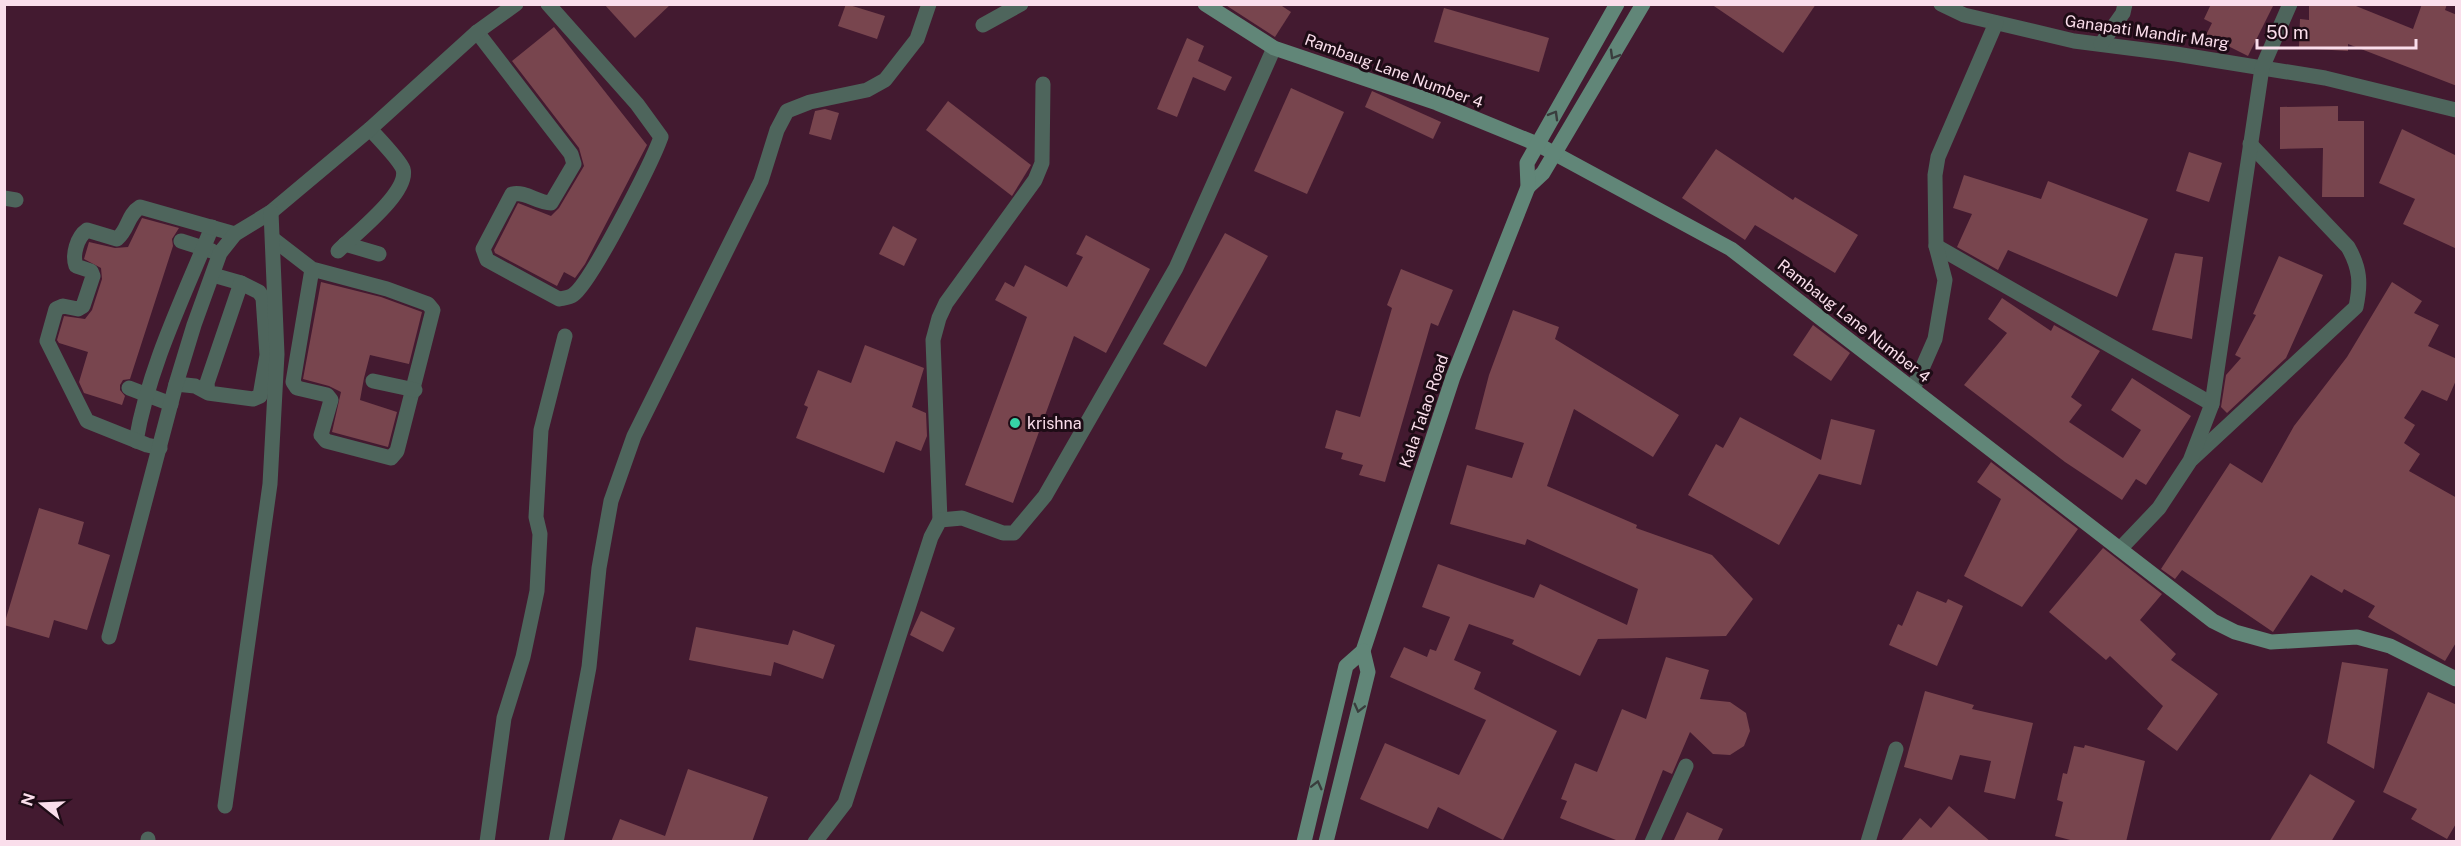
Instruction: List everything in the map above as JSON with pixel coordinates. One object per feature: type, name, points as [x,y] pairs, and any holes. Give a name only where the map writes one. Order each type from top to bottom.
[{"type":"street","points":[[109,637],[176,384],[220,253],[235,234],[271,212],[370,129],[477,32],[516,4]]},
{"type":"street","points":[[477,32],[571,154],[574,164],[551,203],[543,203],[520,192],[512,194],[483,249],[487,260],[559,299],[572,296],[590,273],[653,160],[661,137],[637,104],[548,4]]},
{"type":"street","points":[[556,842],[589,667],[599,568],[610,501],[634,436],[761,182],[777,130],[787,111],[810,102],[867,90],[885,80],[917,39],[929,4]]},
{"type":"street","points":[[983,25],[1021,4]]},
{"type":"street","name":"Rambaug Lane Number 4","points":[[1205,4],[1274,48],[1437,103],[1537,144],[1731,249],[2213,621],[2235,632],[2271,642],[2357,637],[2390,646],[2457,679]]},
{"type":"street","name":"Kala Talao Road","points":[[1304,842],[1346,666],[1363,651],[1453,377],[1528,187],[1527,162],[1617,4]]},
{"type":"street","name":"Kala Talao Road","points":[[1528,187],[1543,173],[1643,4]]},
{"type":"street","name":"Ganapati Mandir Marg","points":[[1941,4],[1964,15],[2074,41],[2325,78],[2457,110]]},
{"type":"street","points":[[2101,44],[2123,13],[2125,4]]},
{"type":"street","points":[[2120,549],[2159,508],[2190,461],[2212,404],[2262,68],[2290,4]]},
{"type":"street","points":[[1912,389],[1935,339],[1945,280],[1936,246],[1935,175],[1938,157],[1996,23]]},
{"type":"street","points":[[940,520],[962,518],[1003,533],[1014,533],[1045,496],[1176,268],[1274,48]]},
{"type":"street","points":[[814,842],[844,802],[931,537],[940,520],[933,340],[946,303],[1035,180],[1042,163],[1043,84]]},
{"type":"street","points":[[370,129],[403,168],[403,179],[391,201],[342,248],[379,255]]},
{"type":"street","points":[[2190,461],[2356,307],[2361,285],[2358,264],[2348,248],[2250,144]]},
{"type":"street","points":[[160,448],[87,421],[47,341],[56,309],[63,306],[78,309],[83,306],[93,276],[91,271],[76,266],[74,259],[81,234],[87,230],[117,238],[124,233],[131,212],[140,207],[235,234]]},
{"type":"street","points":[[225,806],[270,484],[277,354],[271,212]]},
{"type":"street","points":[[136,441],[147,396],[190,276],[212,226]]},
{"type":"street","points":[[273,239],[312,269],[359,279],[428,304],[433,310],[397,451],[391,458],[326,441],[321,435],[331,400],[327,395],[297,388],[292,382],[312,269]]},
{"type":"street","points":[[181,241],[220,253]]},
{"type":"street","points":[[1936,246],[2212,404]]},
{"type":"street","points":[[176,384],[195,386],[208,393],[253,399],[260,396],[267,356],[263,298],[260,292],[213,274]]},
{"type":"street","points":[[208,393],[207,383],[241,283]]},
{"type":"street","points":[[487,842],[504,718],[523,657],[537,591],[540,534],[536,518],[541,430],[565,336]]},
{"type":"street","points":[[373,381],[414,390]]},
{"type":"street","points":[[129,388],[171,404]]},
{"type":"street","name":"Kala Talao Road","points":[[1326,842],[1368,672],[1363,651]]},
{"type":"street","points":[[1868,842],[1896,749]]},
{"type":"street","points":[[1652,842],[1686,766]]},
{"type":"building","points":[[604,4],[671,4],[635,38]]},
{"type":"building","points":[[846,4],[885,16],[877,39],[838,26]]},
{"type":"building","points":[[1224,4],[1279,4],[1291,12],[1275,37]]},
{"type":"building","points":[[1711,4],[1816,4],[1783,53]]},
{"type":"building","points":[[2211,4],[2274,4],[2248,56],[2206,35],[2212,23],[2204,19]]},
{"type":"building","points":[[2309,4],[2351,4],[2413,29],[2422,4],[2447,4],[2445,10],[2457,15],[2457,86],[2348,44],[2348,51],[2299,48],[2300,19],[2309,20]]},
{"type":"building","points":[[1444,8],[1549,38],[1539,72],[1434,42]]},
{"type":"building","points":[[554,27],[647,145],[585,264],[575,278],[564,272],[557,286],[495,253],[494,250],[518,203],[551,216],[559,208],[584,166],[579,148],[512,61]]},
{"type":"building","points":[[1187,38],[1204,46],[1198,61],[1232,77],[1225,91],[1193,77],[1177,117],[1157,109]]},
{"type":"building","points":[[1291,88],[1344,112],[1307,194],[1254,171]]},
{"type":"building","points":[[1372,91],[1441,122],[1433,139],[1365,107]]},
{"type":"building","points":[[948,101],[1031,165],[1012,196],[926,130]]},
{"type":"building","points":[[2338,106],[2338,121],[2364,121],[2364,197],[2322,197],[2323,148],[2280,149],[2280,107]]},
{"type":"building","points":[[825,109],[839,113],[831,140],[809,134],[815,111]]},
{"type":"building","points":[[2402,129],[2457,156],[2457,249],[2403,224],[2415,199],[2379,183]]},
{"type":"building","points":[[1716,149],[1793,200],[1795,197],[1858,235],[1835,273],[1755,225],[1745,240],[1682,198]]},
{"type":"building","points":[[2189,152],[2222,163],[2209,202],[2176,191]]},
{"type":"building","points":[[1964,175],[2041,199],[2048,181],[2148,219],[2117,297],[2008,250],[1998,270],[1957,247],[1972,214],[1953,208]]},
{"type":"building","points":[[142,218],[179,228],[172,239],[173,246],[130,379],[123,380],[120,385],[120,390],[125,396],[122,405],[84,393],[79,382],[88,352],[59,343],[57,340],[64,316],[85,319],[92,310],[102,279],[101,268],[84,259],[89,242],[115,248],[128,247]]},
{"type":"building","points":[[893,226],[917,239],[904,266],[879,254]]},
{"type":"building","points":[[1225,233],[1268,256],[1206,367],[1163,344]]},
{"type":"building","points":[[1086,235],[1150,269],[1106,353],[1074,336],[1013,503],[965,485],[1027,317],[995,300],[1005,282],[1014,287],[1025,265],[1067,287],[1083,257],[1076,254]]},
{"type":"building","points":[[2175,253],[2203,257],[2192,339],[2152,330]]},
{"type":"building","points":[[2279,256],[2323,275],[2286,358],[2227,413],[2221,407],[2226,375],[2241,358],[2235,355],[2256,315],[2253,314]]},
{"type":"building","points":[[1401,269],[1453,290],[1438,326],[1431,323],[1385,482],[1359,475],[1363,465],[1341,459],[1343,453],[1325,448],[1336,410],[1360,417],[1392,308],[1387,305]]},
{"type":"building","points":[[321,282],[381,297],[422,312],[409,364],[370,355],[364,378],[360,400],[397,412],[388,447],[332,432],[341,392],[303,379]]},
{"type":"building","points":[[2392,282],[2422,301],[2414,313],[2439,325],[2428,346],[2457,359],[2457,378],[2447,401],[2422,390],[2404,418],[2415,425],[2404,443],[2420,454],[2409,471],[2457,498],[2457,641],[2445,661],[2368,617],[2375,606],[2344,589],[2342,593],[2311,575],[2273,632],[2182,570],[2175,579],[2161,569],[2230,463],[2262,483],[2294,426],[2347,357]]},
{"type":"building","points":[[2002,298],[2051,331],[2054,325],[2100,351],[2071,397],[2082,405],[2069,422],[2123,458],[2141,430],[2111,410],[2132,378],[2191,416],[2146,485],[2136,479],[2122,500],[2065,462],[1964,385],[2007,333],[1988,319]]},
{"type":"building","points":[[1513,310],[1559,327],[1555,339],[1679,415],[1653,457],[1574,409],[1547,486],[1637,525],[1636,528],[1712,555],[1753,599],[1726,636],[1598,639],[1580,676],[1512,644],[1514,640],[1469,624],[1454,660],[1481,672],[1474,689],[1557,731],[1503,840],[1438,807],[1428,829],[1360,799],[1385,743],[1459,775],[1486,720],[1390,677],[1404,647],[1427,657],[1430,649],[1436,651],[1450,617],[1422,607],[1438,564],[1534,598],[1540,584],[1627,625],[1638,589],[1527,539],[1525,545],[1450,524],[1467,465],[1512,478],[1524,443],[1475,429],[1489,375]]},
{"type":"building","points":[[1813,325],[1850,353],[1831,381],[1793,355]]},
{"type":"building","points":[[865,345],[924,368],[912,407],[926,413],[927,436],[921,451],[896,441],[884,473],[796,438],[808,407],[804,405],[818,370],[851,383]]},
{"type":"building","points":[[1740,417],[1821,460],[1831,419],[1875,430],[1861,485],[1819,474],[1779,545],[1688,495],[1716,444],[1723,448]]},
{"type":"building","points":[[1991,462],[2078,529],[2022,607],[1964,576],[2001,499],[1977,482]]},
{"type":"building","points":[[39,508],[84,522],[78,544],[110,555],[87,630],[54,620],[49,638],[4,625]]},
{"type":"building","points":[[2103,548],[2162,594],[2140,620],[2176,654],[2171,660],[2218,694],[2177,751],[2147,729],[2163,706],[2110,656],[2106,660],[2049,612]]},
{"type":"building","points":[[1917,591],[1946,603],[1948,599],[1963,606],[1937,666],[1889,645],[1898,624],[1902,626]]},
{"type":"building","points":[[921,611],[955,628],[943,652],[910,635]]},
{"type":"building","points":[[696,627],[788,645],[793,630],[835,645],[823,679],[774,662],[771,676],[689,660]]},
{"type":"building","points":[[1666,657],[1709,670],[1700,699],[1730,702],[1746,713],[1750,731],[1744,746],[1730,755],[1713,754],[1690,732],[1672,774],[1663,770],[1634,842],[1621,842],[1560,818],[1567,801],[1561,799],[1575,763],[1597,772],[1622,709],[1646,719]]},
{"type":"building","points":[[2342,662],[2388,669],[2374,769],[2327,743]]},
{"type":"building","points":[[1925,691],[1974,705],[1972,709],[2033,723],[2015,799],[1984,792],[1991,761],[1960,755],[1952,780],[1904,767]]},
{"type":"building","points":[[2428,692],[2457,705],[2457,822],[2447,839],[2411,819],[2417,809],[2383,792]]},
{"type":"building","points":[[2085,745],[2145,761],[2126,842],[2078,842],[2055,836],[2063,802],[2057,800],[2063,773],[2067,774],[2074,746],[2084,748]]},
{"type":"building","points":[[688,769],[768,797],[752,842],[611,842],[620,819],[665,836]]},
{"type":"building","points":[[2310,774],[2355,801],[2331,842],[2269,842]]},
{"type":"building","points":[[1949,806],[1991,842],[1900,842],[1920,818],[1931,828]]},
{"type":"building","points":[[1687,812],[1723,829],[1717,842],[1673,842]]},
{"type":"place","name":"krishna","points":[[1015,423]]}]
